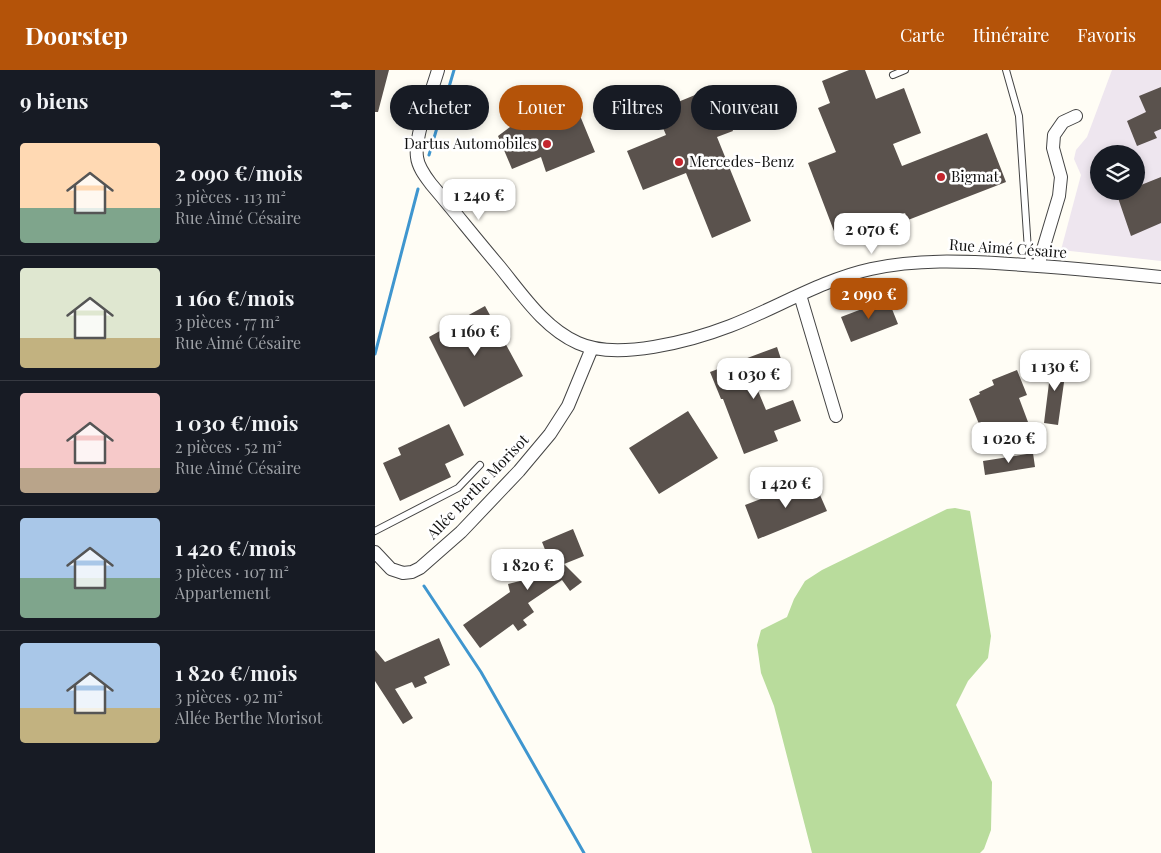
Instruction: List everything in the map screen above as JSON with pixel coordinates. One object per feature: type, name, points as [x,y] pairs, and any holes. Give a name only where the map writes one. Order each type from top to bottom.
[{"type":"street","name":"Rue Aimé Césaire","points":[[438,70],[418,138],[417,157],[425,176],[538,313],[568,338],[592,348],[619,350],[681,341],[729,326],[843,277],[901,263],[953,260],[1034,265],[1161,277]]},
{"type":"street","points":[[1034,265],[1059,196],[1061,177],[1053,148],[1054,135],[1063,122],[1076,116]]},
{"type":"street","points":[[799,295],[836,416]]},
{"type":"street","name":"Allée Berthe Morisot","points":[[375,552],[391,569],[403,573],[412,572],[421,568],[461,532],[519,471],[550,434],[568,406],[592,348]]},
{"type":"lane","points":[[893,75],[905,70]]},
{"type":"lane","points":[[1006,70],[1019,116],[1034,265]]},
{"type":"lane","points":[[375,530],[458,488],[480,465]]},
{"type":"shaded area","points":[[1112,70],[1161,70],[1161,261],[1061,250],[1081,175],[1074,159],[1076,150],[1087,137]]},
{"type":"green space","points":[[955,508],[970,511],[991,636],[988,658],[968,681],[956,705],[992,782],[991,830],[984,849],[980,853],[812,853],[774,706],[761,673],[757,645],[761,630],[787,617],[794,599],[805,581],[822,570],[947,509]]},
{"type":"building","points":[[375,70],[389,70],[378,112],[375,112]]},
{"type":"building","points":[[849,70],[865,70],[876,99],[904,88],[921,133],[893,144],[902,166],[987,133],[1006,182],[908,220],[905,213],[837,239],[808,163],[836,152],[818,108],[830,103],[822,81]]},
{"type":"building","points":[[1161,87],[1161,129],[1154,132],[1157,138],[1137,145],[1127,121],[1146,112],[1139,96]]},
{"type":"building","name":"Mercedes-Benz","points":[[691,97],[691,130],[733,131],[717,137],[751,221],[712,238],[686,173],[643,190],[627,151],[666,135],[664,130],[681,130],[681,101]]},
{"type":"building","name":"Dartus Automobiles","points":[[583,123],[595,152],[546,172],[541,157],[512,169],[498,136],[506,130],[583,130]]},
{"type":"building","points":[[1161,177],[1161,223],[1131,236],[1119,200],[1145,200],[1145,183]]},
{"type":"building","points":[[888,299],[898,324],[851,342],[841,317]]},
{"type":"building","points":[[485,306],[523,376],[464,407],[429,337]]},
{"type":"building","points":[[777,347],[786,374],[756,386],[766,410],[793,400],[801,421],[774,431],[778,441],[744,454],[723,399],[721,399],[710,372]]},
{"type":"building","points":[[1052,359],[1067,361],[1058,425],[1044,423]]},
{"type":"building","points":[[1017,370],[1027,395],[1019,398],[1028,422],[985,439],[969,399],[994,385],[992,380]]},
{"type":"building","points":[[688,411],[718,458],[659,494],[629,448]]},
{"type":"building","points":[[449,424],[464,455],[445,464],[451,477],[400,501],[383,463],[401,455],[398,448]]},
{"type":"building","points":[[1033,453],[1035,467],[985,475],[983,461]]},
{"type":"building","points":[[813,479],[827,511],[758,539],[745,505]]},
{"type":"building","points":[[573,529],[584,556],[564,564],[582,582],[570,591],[562,580],[528,603],[534,612],[523,620],[527,625],[518,631],[513,624],[480,648],[463,625],[510,592],[508,584],[524,580],[550,562],[542,542]]},
{"type":"building","points":[[439,638],[450,665],[424,677],[427,683],[415,688],[412,682],[395,689],[413,718],[403,724],[375,681],[375,650],[385,662]]},
{"type":"waterway","points":[[429,155],[454,70]]},
{"type":"waterway","points":[[375,354],[418,189]]},
{"type":"waterway","points":[[424,586],[481,672],[584,853]]},
{"type":"place","name":"Dartus Automobiles","points":[[547,144]]},
{"type":"place","name":"Mercedes-Benz","points":[[679,162]]},
{"type":"place","name":"Bigmat","points":[[941,177]]}]
